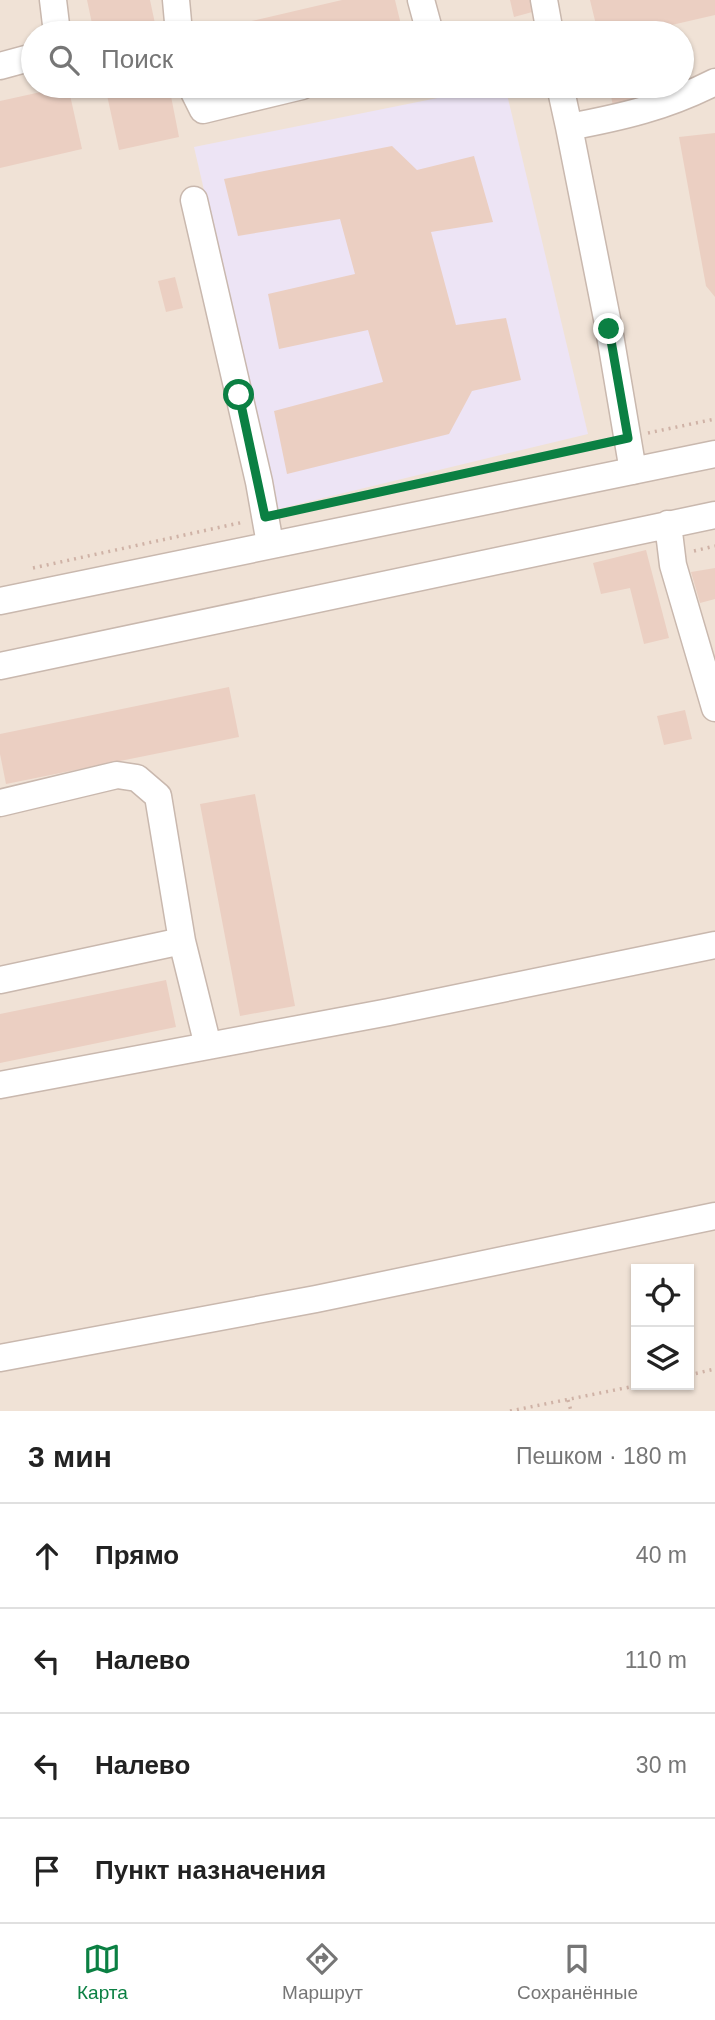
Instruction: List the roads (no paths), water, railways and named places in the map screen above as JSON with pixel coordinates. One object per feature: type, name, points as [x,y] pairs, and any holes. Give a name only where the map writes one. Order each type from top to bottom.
[{"type":"street","points":[[53,0],[56,21]]},
{"type":"street","points":[[421,0],[427,21]]},
{"type":"street","points":[[544,0],[548,21]]},
{"type":"street","points":[[179,21],[180,1]]},
{"type":"street","points":[[0,66],[21,60]]},
{"type":"street","points":[[694,92],[715,82]]},
{"type":"street","points":[[196,98],[202,110],[252,98]]},
{"type":"street","points":[[563,98],[609,329],[633,471]]},
{"type":"street","points":[[569,127],[619,117],[683,98]]},
{"type":"street","points":[[194,200],[270,544]]},
{"type":"street","points":[[0,601],[715,454]]},
{"type":"street","points":[[0,666],[715,515]]},
{"type":"street","points":[[668,524],[673,565],[715,708]]},
{"type":"street","points":[[0,803],[117,775],[137,778],[158,796],[182,941],[208,1046]]},
{"type":"street","points":[[0,980],[182,941]]},
{"type":"street","points":[[0,1085],[389,1012],[715,945]]},
{"type":"street","points":[[0,1359],[330,1296],[715,1216]]}]
